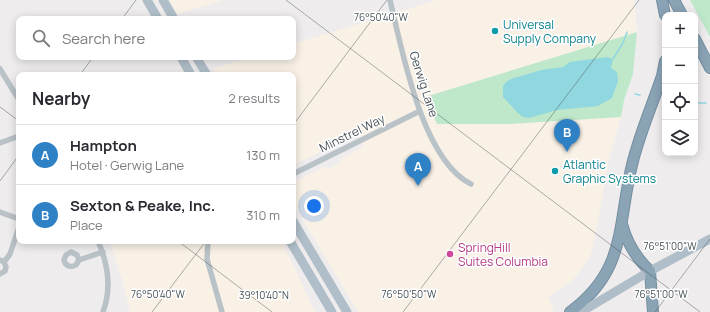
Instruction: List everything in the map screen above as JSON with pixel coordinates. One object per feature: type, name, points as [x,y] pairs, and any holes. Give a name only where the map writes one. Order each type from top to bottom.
[{"type":"highway","points":[[662,0],[664,12]]},
{"type":"highway","points":[[674,0],[680,12]]},
{"type":"highway","points":[[698,45],[710,68]]},
{"type":"highway","points":[[570,312],[593,294],[608,271],[613,259],[622,222],[631,166],[662,76]]},
{"type":"highway","points":[[622,222],[630,246],[638,259],[650,271],[653,312]]},
{"type":"main road","points":[[147,0],[156,16]]},
{"type":"main road","points":[[163,0],[172,16]]},
{"type":"main road","points":[[183,60],[189,72]]},
{"type":"main road","points":[[198,60],[205,72]]},
{"type":"main road","points":[[296,226],[347,312]]},
{"type":"main road","points":[[588,312],[650,271],[710,239]]},
{"type":"main road","points":[[292,244],[332,312]]},
{"type":"main road","points":[[313,280],[326,312]]},
{"type":"main road","points":[[581,312],[598,304]]},
{"type":"street","name":"Gerwig Lane","points":[[390,0],[409,80],[420,111],[448,166],[461,179],[471,184]]},
{"type":"street","points":[[0,69],[16,95]]},
{"type":"street","name":"Minstrel Way","points":[[296,173],[420,111]]},
{"type":"street","points":[[0,143],[16,137]]},
{"type":"street","points":[[0,212],[16,219]]},
{"type":"street","points":[[0,274],[6,269],[2,261],[10,254],[16,236]]},
{"type":"street","points":[[99,244],[103,252],[108,279],[107,302],[103,312]]},
{"type":"street","points":[[207,244],[206,252],[208,268],[222,312]]},
{"type":"street","points":[[79,260],[103,252]]},
{"type":"shaded area","points":[[169,0],[223,0],[178,14]]},
{"type":"shaded area","points":[[437,0],[634,0],[637,32],[425,97],[437,124],[509,124],[621,117],[609,159],[594,243],[590,256],[574,279],[548,297],[554,309],[552,312],[358,312],[296,208],[296,181],[324,167],[328,169],[340,163],[342,158],[363,147],[357,134],[296,164],[296,72],[215,72],[213,69],[241,60],[296,60],[296,43]]},
{"type":"shaded area","points":[[110,244],[283,244],[315,312],[130,312],[122,279]]},
{"type":"green space","points":[[690,0],[710,0],[710,37],[698,15],[698,12],[696,12]]},
{"type":"green space","points":[[637,32],[633,74],[624,100],[621,117],[509,124],[437,124],[425,97]]},
{"type":"water","points":[[607,57],[613,59],[611,68],[617,72],[618,81],[612,98],[598,106],[557,110],[529,118],[523,117],[518,113],[503,97],[503,86],[511,79],[541,70],[563,67],[570,62]]},
{"type":"waterway","points":[[613,59],[623,43],[627,32]]},
{"type":"waterway","points":[[635,94],[640,95]]},
{"type":"waterway","points":[[698,103],[706,103]]},
{"type":"place","name":"Universal Supply Company","points":[[495,31]]},
{"type":"place","name":"Sexton & Peake, Inc.","points":[[567,152]]},
{"type":"place","name":"Atlantic Graphic Systems","points":[[555,171]]},
{"type":"place","name":"Hampton","points":[[418,186]]},
{"type":"place","name":"SpringHill Suites Columbia","points":[[450,254]]}]
